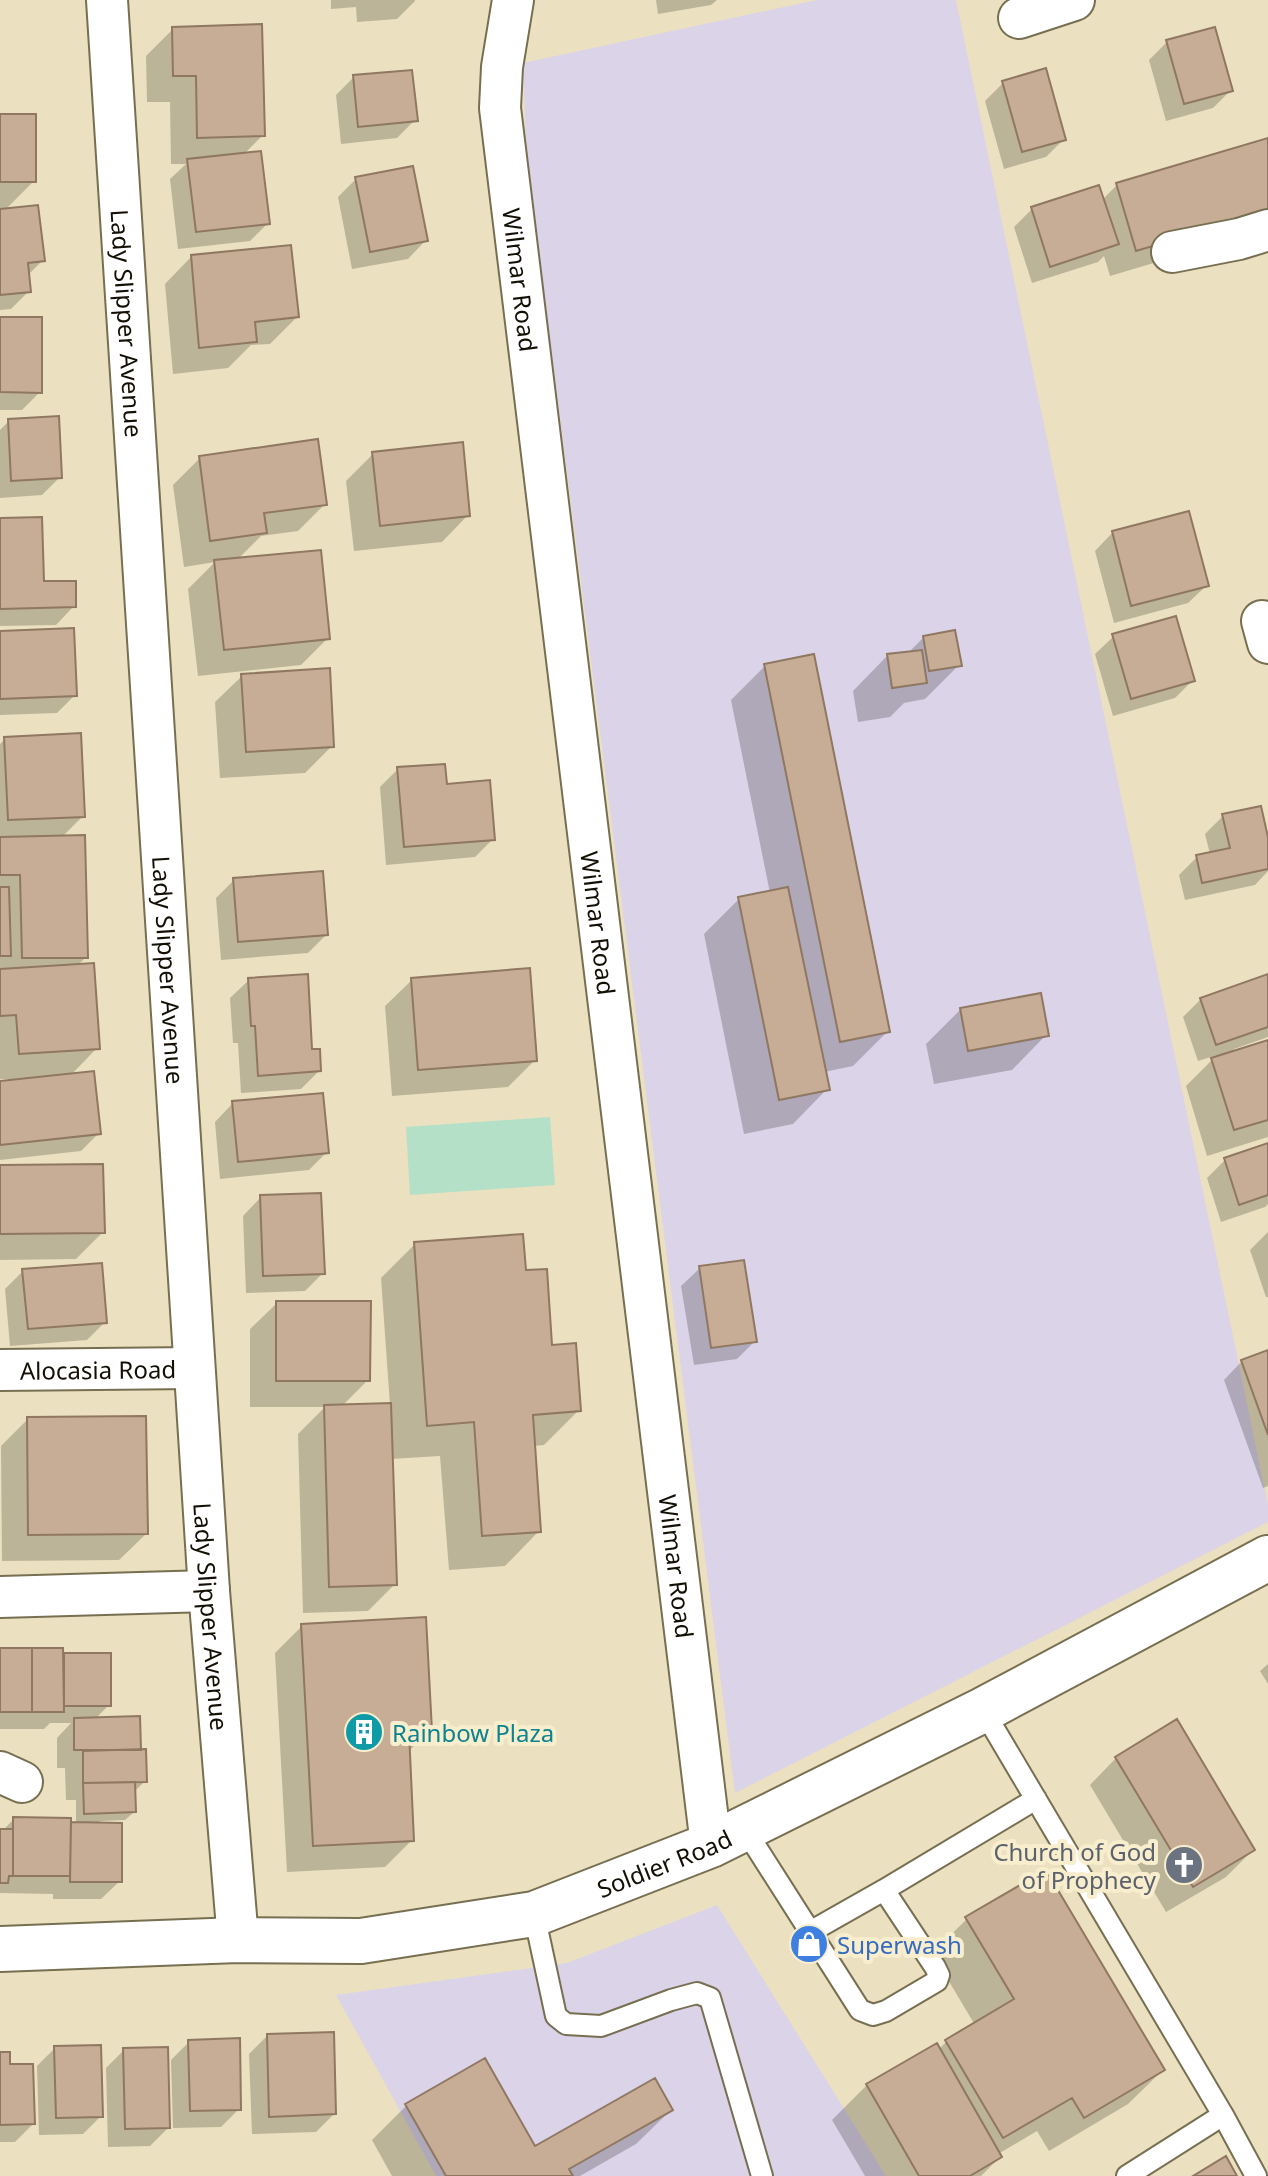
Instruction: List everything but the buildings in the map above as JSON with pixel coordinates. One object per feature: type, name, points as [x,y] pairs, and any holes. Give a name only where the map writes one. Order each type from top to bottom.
[{"type":"main road","name":"Soldier Road","points":[[0,1949],[238,1940],[361,1941],[534,1914],[728,1836],[983,1710],[1268,1558]]},
{"type":"street","name":"Lady Slipper Avenue","points":[[107,0],[209,1591],[238,1940]]},
{"type":"street","name":"Wilmar Road","points":[[513,0],[502,67],[500,108],[728,1836]]},
{"type":"street","points":[[1019,18],[1074,0]]},
{"type":"street","points":[[1172,252],[1268,230]]},
{"type":"street","name":"Alocasia Road","points":[[0,1370],[194,1368]]},
{"type":"street","points":[[0,1597],[209,1591]]},
{"type":"lane","points":[[983,1710],[1256,2176]]},
{"type":"lane","points":[[810,1932],[1036,1799]]},
{"type":"lane","points":[[728,1836],[810,1932],[860,2010],[873,2015],[886,2011],[937,1981],[939,1975],[884,1890]]},
{"type":"lane","points":[[534,1914],[556,2016],[566,2024],[601,2026],[697,1993],[710,1998],[762,2176]]},
{"type":"lane","points":[[1127,2176],[1223,2115]]},
{"type":"shaded area","points":[[817,0],[956,0],[1268,1505],[1268,1522],[735,1793],[526,150],[523,63]]},
{"type":"shaded area","points":[[717,1905],[886,2176],[436,2176],[336,1995],[567,1963]]},
{"type":"green space","points":[[550,1117],[555,1185],[410,1195],[406,1127]]},
{"type":"place","name":"Rainbow Plaza","points":[[364,1732]]},
{"type":"place","name":"Church of God of Prophecy","points":[[1184,1865]]},
{"type":"place","name":"Superwash","points":[[809,1944]]}]
